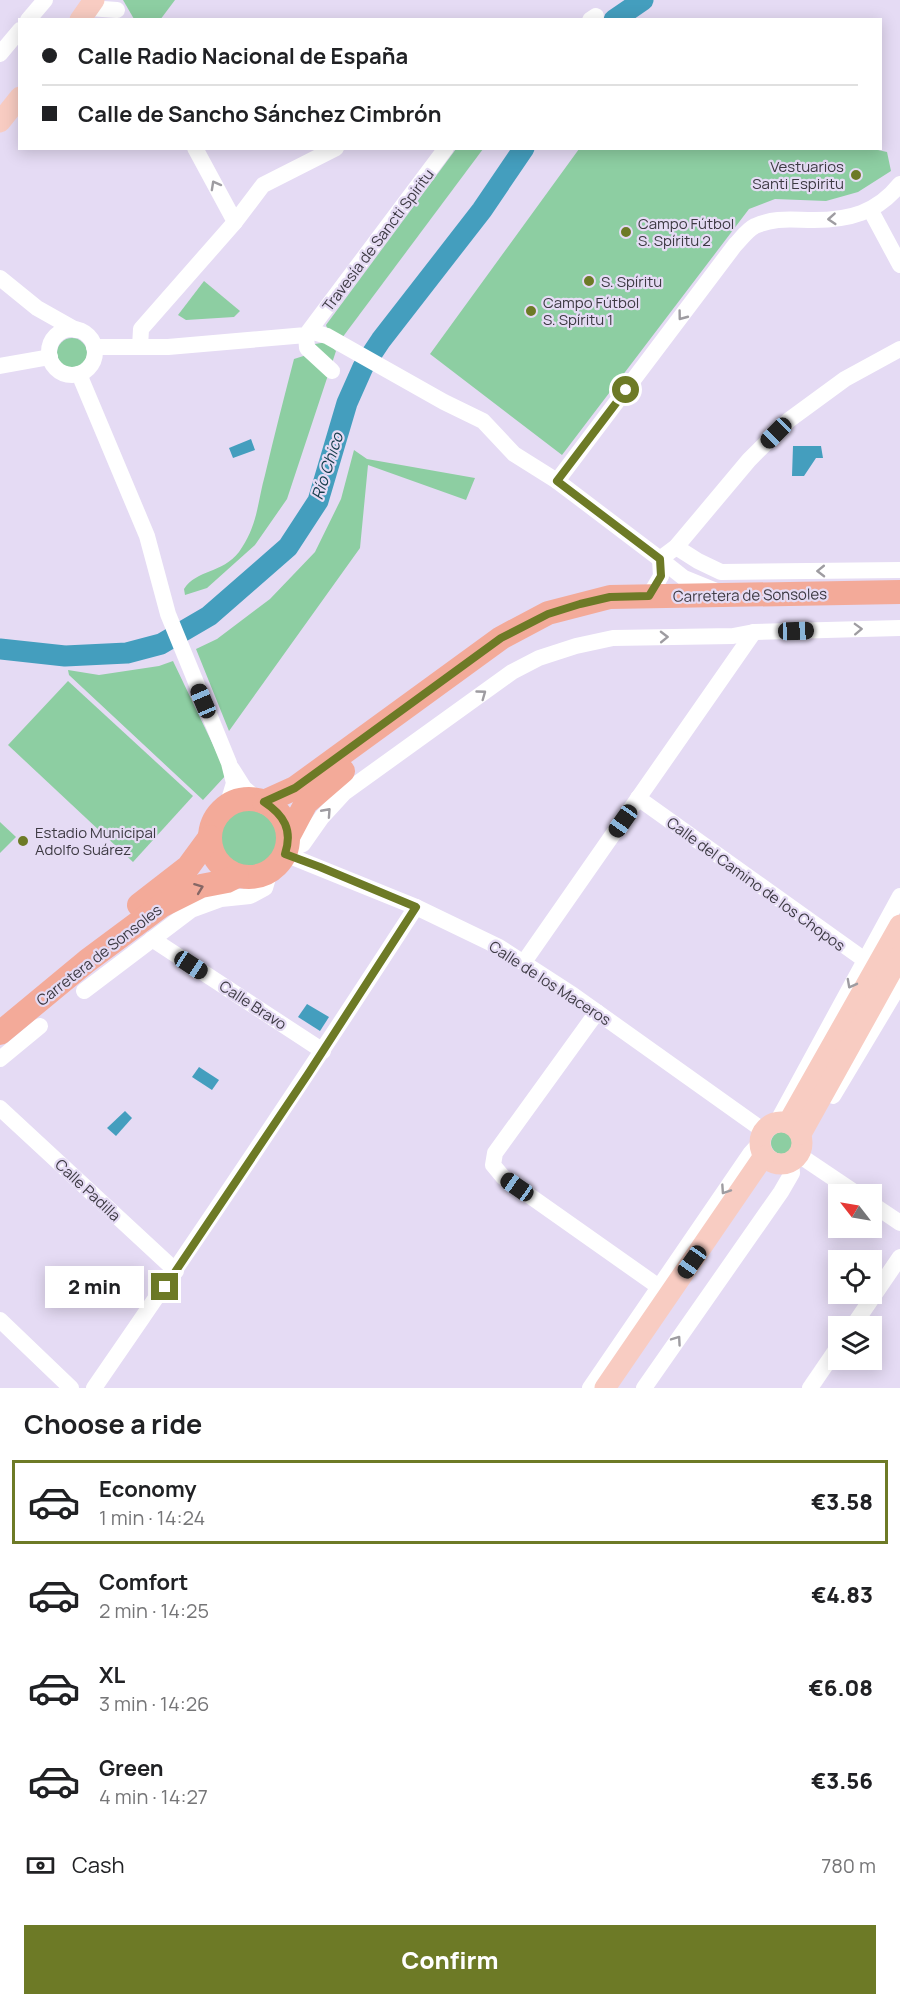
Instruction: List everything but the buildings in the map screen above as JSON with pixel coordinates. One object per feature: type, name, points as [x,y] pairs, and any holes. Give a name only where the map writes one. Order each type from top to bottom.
[{"type":"highway","name":"Carretera de Sonsoles","points":[[261,801],[295,788],[501,638],[548,614],[610,597],[900,592]]},
{"type":"highway","name":"Carretera de Sonsoles","points":[[282,853],[306,803],[326,784],[508,651],[554,628],[613,613],[900,608]]},
{"type":"highway","points":[[242,800],[261,801],[276,810],[285,822],[282,853],[258,876],[237,876],[217,861],[212,849],[210,837],[214,820],[227,806],[242,800]]},
{"type":"highway","name":"Carretera de Sonsoles","points":[[0,1014],[79,949],[188,867],[210,837]]},
{"type":"highway","name":"Carretera de Sonsoles","points":[[0,1033],[87,962],[161,906],[201,886],[226,881],[237,876]]},
{"type":"main road","points":[[0,122],[18,100]]},
{"type":"main road","points":[[605,1388],[782,1143],[870,964],[900,925]]},
{"type":"main road","points":[[621,1388],[782,1143],[900,956]]},
{"type":"street","points":[[30,18],[45,0]]},
{"type":"street","points":[[88,9],[117,10]]},
{"type":"street","points":[[0,54],[18,32]]},
{"type":"street","points":[[196,150],[235,222]]},
{"type":"street","points":[[140,347],[141,328],[235,222],[263,185],[332,150]]},
{"type":"street","name":"Travesía de Sancti Spiritu","points":[[308,333],[445,150]]},
{"type":"street","points":[[557,481],[735,245],[752,227],[780,218],[841,219],[871,211],[892,194],[900,184]]},
{"type":"street","points":[[871,211],[900,265]]},
{"type":"street","points":[[0,278],[37,308],[88,336],[94,347],[93,360],[80,374],[67,375],[52,363],[49,351],[54,339],[64,331],[76,330]]},
{"type":"street","points":[[37,308],[54,339]]},
{"type":"street","points":[[308,333],[306,348],[332,371]]},
{"type":"street","points":[[94,347],[168,347],[308,333],[327,336],[444,402],[483,421],[514,454],[557,481],[684,578],[729,596]]},
{"type":"street","points":[[660,559],[676,547],[748,460],[789,420],[845,379],[900,349]]},
{"type":"street","points":[[0,366],[50,357]]},
{"type":"street","points":[[80,374],[147,536],[168,614],[229,763],[244,788],[261,801]]},
{"type":"street","name":"Carretera de Sonsoles","points":[[676,547],[721,572],[900,570]]},
{"type":"street","points":[[649,596],[661,576],[660,559]]},
{"type":"street","points":[[84,991],[191,910],[221,899],[250,896],[265,888],[282,853],[303,844],[322,817],[344,793],[512,672],[539,658],[576,646],[613,638],[733,636],[754,632],[900,628]]},
{"type":"street","points":[[524,962],[754,632]]},
{"type":"street","points":[[227,806],[234,783],[229,763]]},
{"type":"street","name":"Calle del Camino de los Chopos","points":[[638,798],[870,964]]},
{"type":"street","name":"Calle de los Maceros","points":[[282,853],[416,907],[499,947],[597,1012],[842,1184]]},
{"type":"street","points":[[870,964],[900,896]]},
{"type":"street","points":[[94,1388],[176,1271],[416,907]]},
{"type":"street","name":"Calle Bravo","points":[[152,939],[323,1051]]},
{"type":"street","points":[[590,1388],[750,1154],[782,1143],[900,984]]},
{"type":"street","points":[[597,1012],[495,1153],[493,1165],[503,1177],[659,1287]]},
{"type":"street","points":[[0,1059],[40,1026]]},
{"type":"street","name":"Calle Padilla","points":[[0,1108],[176,1271]]},
{"type":"street","points":[[644,1388],[792,1173],[782,1143]]},
{"type":"street","points":[[882,1211],[900,1223]]},
{"type":"street","points":[[860,1316],[900,1257]]},
{"type":"street","points":[[0,1320],[71,1388]]},
{"type":"street","points":[[810,1388],[828,1362]]},
{"type":"green space","points":[[123,0],[175,0],[162,18],[133,18]]},
{"type":"green space","points":[[455,150],[482,150],[342,338],[326,325]]},
{"type":"green space","name":"S. Spíritu","points":[[578,150],[878,150],[887,152],[891,171],[858,192],[826,201],[775,199],[749,209],[562,455],[430,354]]},
{"type":"green space","points":[[204,281],[240,311],[234,317],[186,320],[178,315]]},
{"type":"green space","points":[[72,338],[83,342],[87,353],[83,364],[72,368],[61,364],[57,353],[61,342]]},
{"type":"green space","points":[[327,342],[336,351],[287,499],[255,545],[207,588],[185,595],[184,589],[189,583],[232,559],[245,542],[256,514],[294,359],[316,352],[315,344]]},
{"type":"green space","points":[[354,450],[367,459],[475,478],[466,500],[368,465],[360,548],[229,731],[196,649],[217,639],[270,599],[315,552],[341,499]]},
{"type":"green space","points":[[173,661],[227,774],[203,800],[69,675],[68,670],[99,675],[159,666]]},
{"type":"green space","points":[[68,681],[193,796],[133,862],[8,745]]},
{"type":"green space","points":[[248,810],[264,815],[272,823],[277,839],[272,855],[264,863],[248,868],[232,863],[224,855],[219,839],[224,823],[232,815]]},
{"type":"green space","points":[[0,822],[16,837],[0,853]]},
{"type":"green space","points":[[778,1132],[786,1132],[793,1139],[793,1147],[786,1154],[778,1154],[771,1147],[771,1139]]},
{"type":"water","points":[[251,439],[255,450],[233,458],[229,448]]},
{"type":"water","points":[[793,446],[821,446],[823,458],[816,458],[804,476],[792,476]]},
{"type":"water","points":[[307,1004],[329,1017],[320,1031],[298,1017]]},
{"type":"water","points":[[199,1067],[219,1080],[212,1090],[192,1077]]},
{"type":"water","points":[[125,1111],[132,1118],[116,1136],[107,1128]]},
{"type":"waterway","name":"Río Chico","points":[[617,18],[643,0]]},
{"type":"waterway","name":"Río Chico","points":[[0,649],[65,656],[127,653],[161,644],[209,616],[288,547],[318,501],[347,403],[363,367],[381,340],[482,210],[523,150]]},
{"type":"place","name":"Vestuarios Santi Espiritu","points":[[856,175]]},
{"type":"place","name":"Campo Fútbol S. Spíritu 2","points":[[626,232]]},
{"type":"place","name":"S. Spíritu","points":[[589,281]]},
{"type":"place","name":"Campo Fútbol S. Spíritu 1","points":[[531,311]]},
{"type":"place","name":"Estadio Municipal Adolfo Suárez","points":[[23,841]]},
{"type":"route","points":[[165,1287],[308,1074],[416,907],[285,854],[288,837],[285,822],[276,810],[264,802],[295,788],[501,638],[548,614],[580,604],[610,597],[649,596],[661,576],[660,559],[557,481],[626,390]]}]
